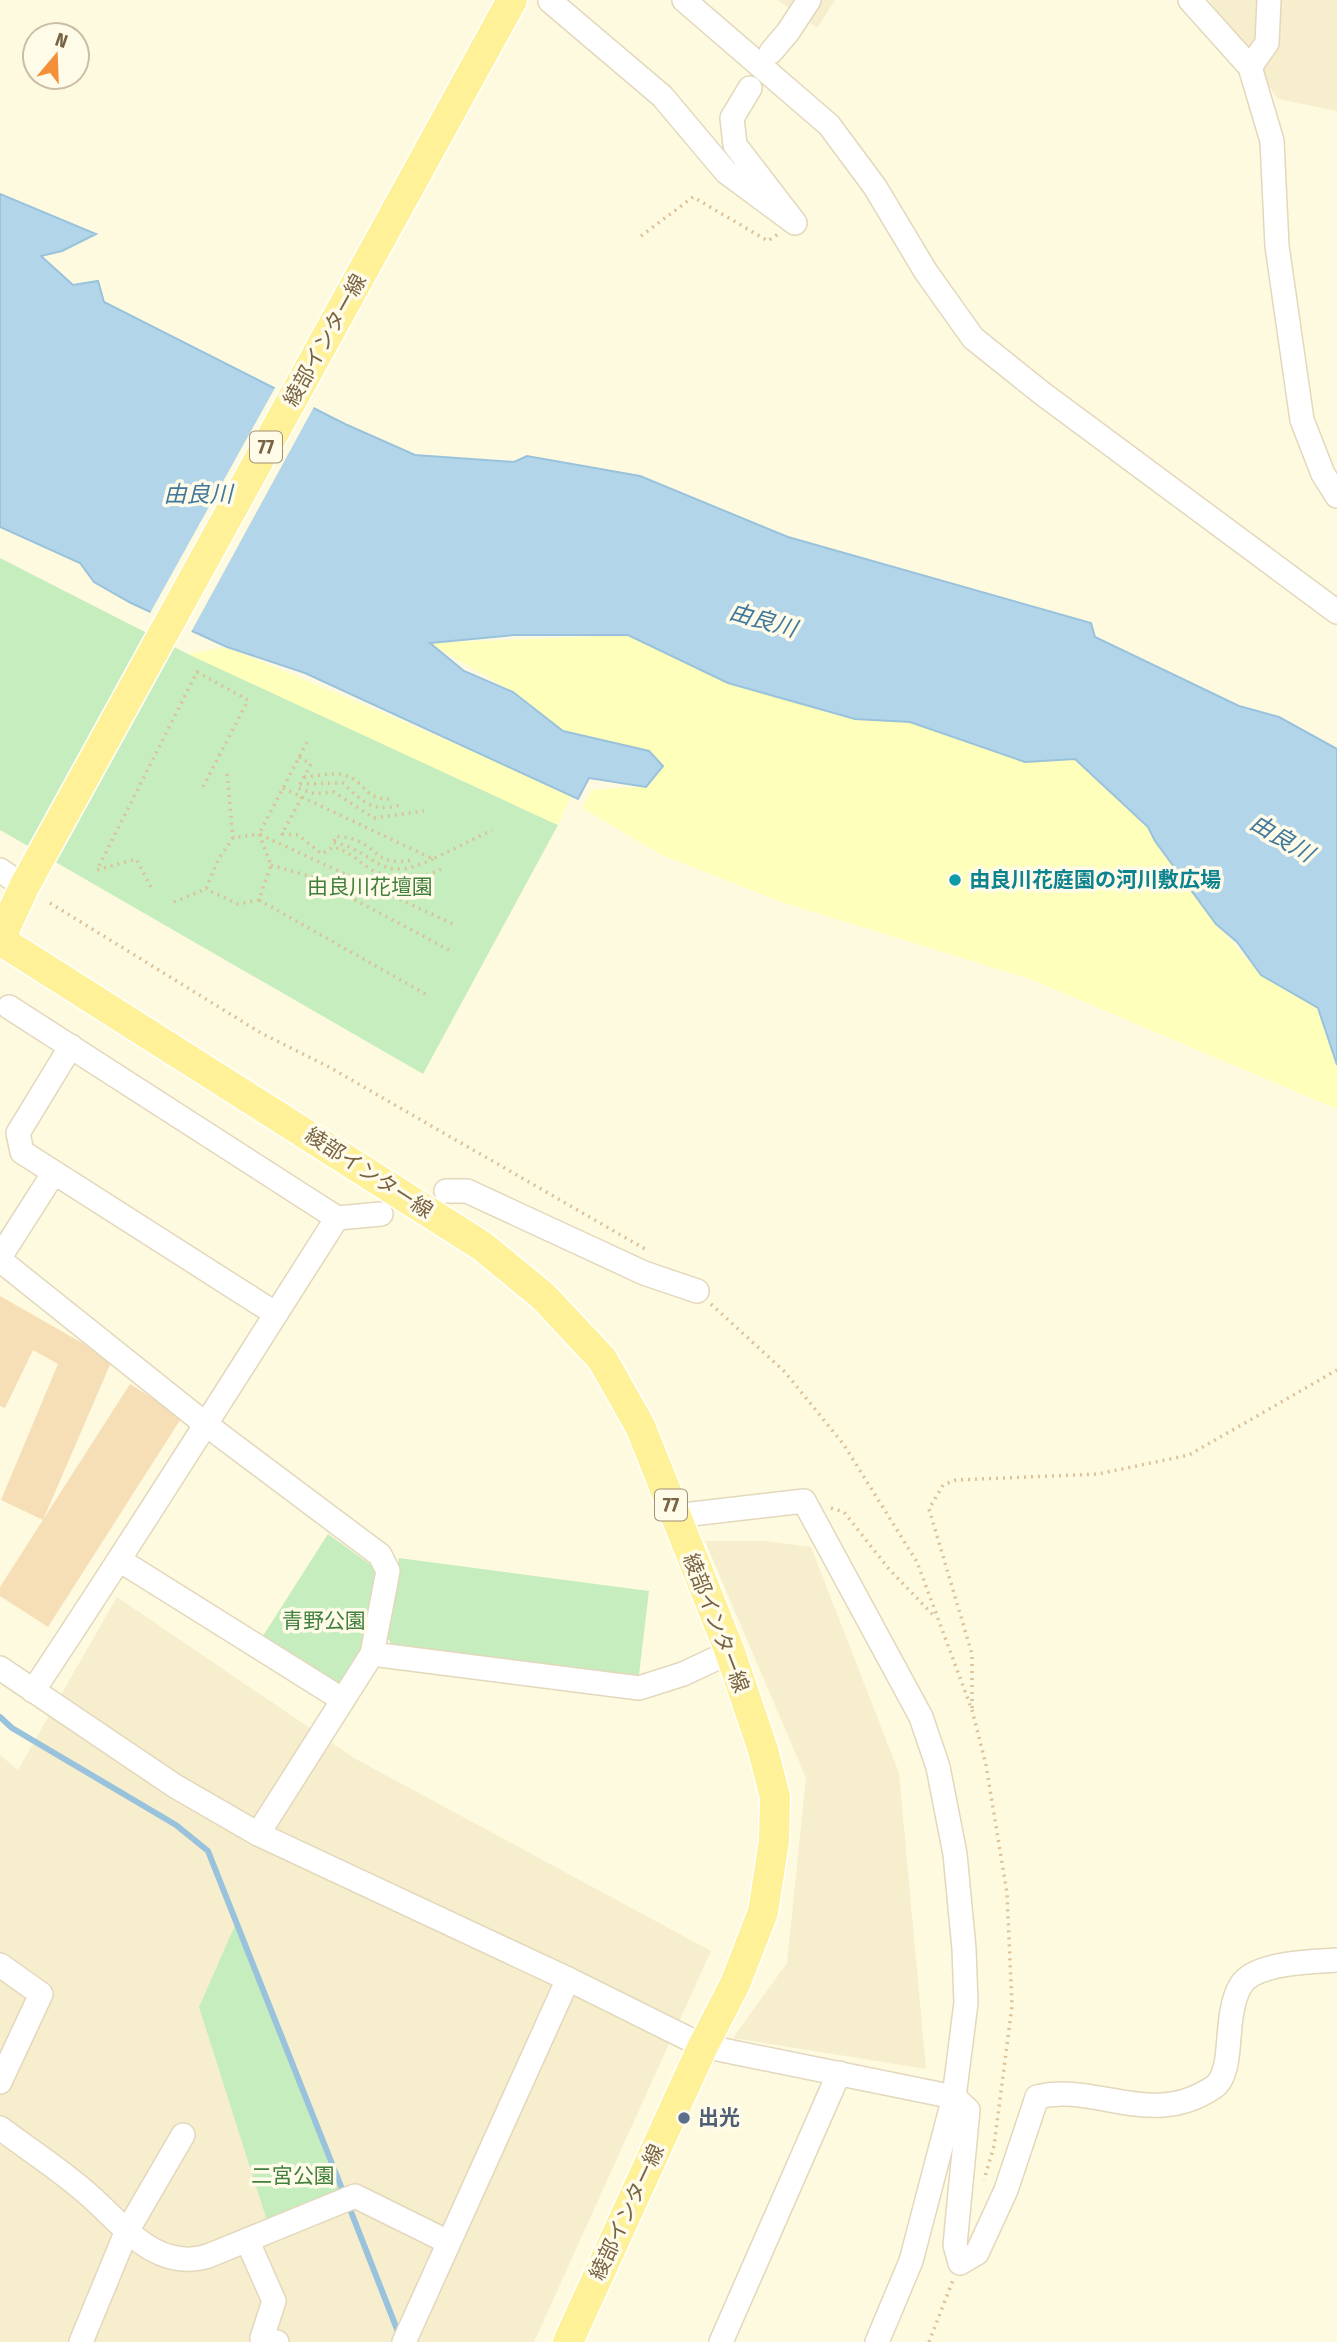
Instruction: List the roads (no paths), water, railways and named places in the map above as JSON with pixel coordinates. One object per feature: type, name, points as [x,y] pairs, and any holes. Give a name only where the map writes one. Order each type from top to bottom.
[{"type":"main road","name":"綾部インター線","points":[[505,13],[16,873],[0,939],[482,1246],[543,1296],[602,1359],[640,1426],[730,1652],[763,1750],[775,1797],[774,1841],[763,1912],[735,1984],[703,2046],[568,2342]]},
{"type":"street","points":[[684,0],[829,125],[875,187],[926,272],[973,338],[1043,394],[1337,611]]},
{"type":"street","points":[[771,52],[789,32],[809,0]]},
{"type":"street","points":[[1190,0],[1251,67],[1272,141],[1277,246],[1302,420],[1323,474],[1337,496]]},
{"type":"street","points":[[1251,67],[1267,43],[1269,0]]},
{"type":"street","points":[[550,1],[662,96],[726,173],[795,223],[736,145],[732,118],[750,88]]},
{"type":"street","points":[[9,1007],[337,1218],[381,1214]]},
{"type":"street","points":[[71,1046],[18,1133],[22,1152],[276,1314]]},
{"type":"street","points":[[53,1174],[0,1258],[204,1423],[380,1555],[388,1571],[372,1654],[258,1834]]},
{"type":"street","points":[[446,1191],[467,1191],[644,1273],[697,1291]]},
{"type":"street","points":[[33,1691],[121,1561],[204,1423],[337,1218]]},
{"type":"street","points":[[675,1516],[804,1501],[850,1580],[889,1662],[921,1717],[938,1767],[955,1854],[964,1950],[965,2004],[954,2097],[911,2261],[877,2342]]},
{"type":"street","points":[[121,1561],[343,1700]]},
{"type":"street","points":[[372,1654],[639,1688],[683,1674],[730,1652]]},
{"type":"street","points":[[0,1668],[175,1786],[258,1834],[568,1979],[703,2046],[954,2097],[968,2110],[955,2245],[960,2263],[977,2253],[1006,2190],[1037,2098],[1055,2093],[1144,2107],[1191,2099],[1217,2085],[1226,2066],[1233,2011],[1241,1984],[1259,1972],[1279,1965],[1337,1960]]},
{"type":"street","points":[[0,1965],[41,1994],[0,2082]]},
{"type":"street","points":[[404,2342],[568,1979]]},
{"type":"street","points":[[721,2342],[838,2073]]},
{"type":"street","points":[[0,2128],[84,2190],[126,2233],[149,2248],[185,2261],[208,2256],[355,2196],[448,2242]]},
{"type":"street","points":[[81,2342],[126,2233],[183,2135]]},
{"type":"street","points":[[247,2240],[274,2301],[262,2338],[277,2342]]},
{"type":"water","name":"由良川","points":[[0,194],[96,234],[62,251],[41,256],[73,285],[98,281],[104,302],[345,424],[415,455],[514,462],[527,456],[640,476],[788,537],[1091,623],[1095,637],[1239,706],[1279,717],[1337,749],[1337,1065],[1318,1008],[1261,975],[1237,942],[1216,924],[1155,841],[1148,827],[1075,759],[1025,762],[910,722],[855,719],[728,683],[628,635],[514,635],[430,643],[464,671],[513,692],[563,731],[649,751],[663,766],[646,787],[589,778],[578,799],[305,673],[227,647],[131,603],[94,582],[80,563],[0,527]]},
{"type":"waterway","points":[[0,1717],[12,1728],[176,1825],[208,1851],[344,2194]]},
{"type":"waterway","points":[[348,2204],[400,2337]]},
{"type":"place","name":"由良川花庭園の河川敷広場","points":[[955,880]]},
{"type":"place","name":"出光","points":[[684,2118]]},
{"type":"park label","name":"由良川花壇園","points":[[370,887]]},
{"type":"park label","name":"青野公園","points":[[324,1621]]},
{"type":"park label","name":"二宮公園","points":[[293,2176]]}]
